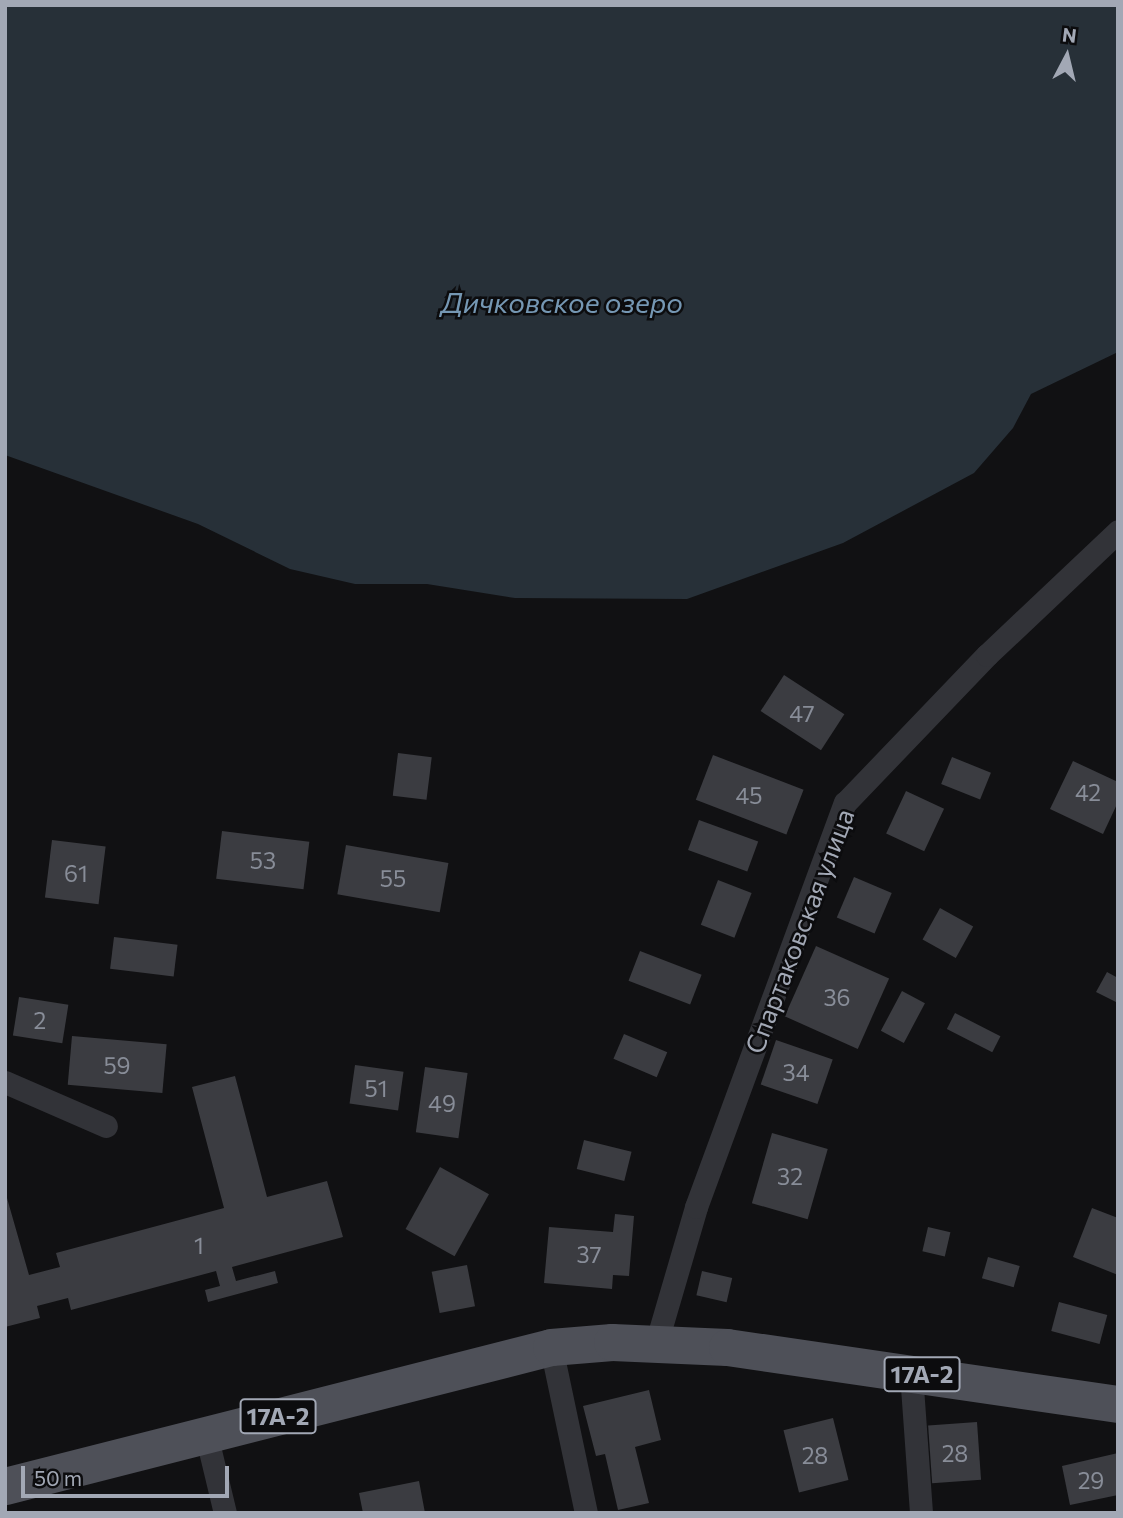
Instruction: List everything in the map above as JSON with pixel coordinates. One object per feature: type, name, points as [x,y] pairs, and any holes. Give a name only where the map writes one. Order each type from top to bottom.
[{"type":"main road","name":"17А-2","points":[[5,1486],[551,1347],[656,1344],[727,1347],[1118,1404]]},
{"type":"street","name":"Спартаковская улица","points":[[656,1344],[696,1207],[845,803],[987,655],[1118,531]]},
{"type":"street","points":[[5,1082],[106,1126]]},
{"type":"street","points":[[551,1347],[586,1513]]},
{"type":"street","points":[[911,1373],[921,1513]]},
{"type":"street","points":[[206,1434],[225,1513]]},
{"type":"water","name":"Дичковское озеро","points":[[5,5],[1118,5],[1118,352],[1031,394],[1013,428],[974,473],[843,543],[687,599],[515,598],[427,584],[355,584],[290,569],[198,524],[5,455]]},
{"type":"building","points":[[784,675],[844,714],[821,750],[761,711]]},
{"type":"building","points":[[398,753],[432,757],[427,800],[393,796]]},
{"type":"building","points":[[713,755],[804,790],[786,835],[696,800]]},
{"type":"building","points":[[952,757],[991,773],[980,800],[941,784]]},
{"type":"building","points":[[1073,761],[1118,782],[1118,802],[1103,834],[1050,809]]},
{"type":"building","points":[[906,791],[944,809],[924,851],[886,834]]},
{"type":"building","points":[[699,820],[758,842],[747,872],[688,850]]},
{"type":"building","points":[[222,831],[309,842],[303,889],[216,879]]},
{"type":"building","points":[[52,840],[106,847],[99,904],[45,898]]},
{"type":"building","points":[[346,845],[448,863],[440,912],[337,894]]},
{"type":"building","points":[[854,877],[892,893],[875,934],[837,918]]},
{"type":"building","points":[[718,880],[752,893],[734,938],[701,925]]},
{"type":"building","points":[[940,908],[973,926],[956,958],[923,939]]},
{"type":"building","points":[[114,937],[178,945],[174,977],[110,969]]},
{"type":"building","points":[[816,946],[889,979],[858,1049],[785,1016]]},
{"type":"building","points":[[640,951],[702,975],[690,1005],[629,981]]},
{"type":"building","points":[[1107,972],[1118,978],[1118,1003],[1096,992]]},
{"type":"building","points":[[902,991],[925,1003],[904,1043],[881,1031]]},
{"type":"building","points":[[19,997],[68,1005],[62,1043],[13,1036]]},
{"type":"building","points":[[955,1013],[1000,1036],[992,1052],[947,1029]]},
{"type":"building","points":[[624,1034],[667,1052],[657,1077],[613,1059]]},
{"type":"building","points":[[72,1036],[167,1044],[162,1093],[68,1085]]},
{"type":"building","points":[[776,1040],[833,1060],[817,1104],[761,1084]]},
{"type":"building","points":[[355,1065],[404,1072],[398,1110],[350,1104]]},
{"type":"building","points":[[425,1067],[468,1073],[458,1138],[416,1132]]},
{"type":"building","points":[[235,1076],[267,1197],[327,1181],[343,1237],[232,1267],[236,1281],[275,1271],[278,1283],[208,1302],[205,1290],[220,1286],[216,1271],[71,1310],[68,1298],[37,1306],[40,1318],[5,1327],[5,1191],[29,1275],[60,1267],[56,1253],[224,1208],[192,1087]]},
{"type":"building","points":[[772,1133],[828,1149],[808,1219],[752,1203]]},
{"type":"building","points":[[584,1140],[632,1152],[624,1181],[577,1169]]},
{"type":"building","points":[[440,1167],[489,1194],[455,1256],[406,1229]]},
{"type":"building","points":[[1092,1208],[1118,1218],[1118,1275],[1073,1257]]},
{"type":"building","points":[[615,1214],[634,1216],[629,1276],[613,1275],[612,1289],[544,1283],[549,1227],[613,1232]]},
{"type":"building","points":[[928,1227],[950,1232],[945,1257],[922,1251]]},
{"type":"building","points":[[988,1257],[1020,1266],[1014,1287],[982,1278]]},
{"type":"building","points":[[467,1265],[475,1306],[440,1313],[432,1272]]},
{"type":"building","points":[[702,1271],[732,1278],[727,1302],[696,1295]]},
{"type":"building","points":[[1059,1302],[1107,1315],[1100,1344],[1051,1331]]},
{"type":"building","points":[[649,1390],[661,1440],[635,1447],[649,1503],[618,1510],[605,1454],[596,1456],[583,1406]]},
{"type":"building","points":[[833,1418],[848,1480],[799,1492],[784,1430]]},
{"type":"building","points":[[977,1422],[981,1480],[932,1483],[928,1425]]},
{"type":"building","points":[[1118,1453],[1118,1495],[1070,1505],[1062,1466]]},
{"type":"building","points":[[419,1481],[425,1513],[363,1513],[359,1493]]}]
